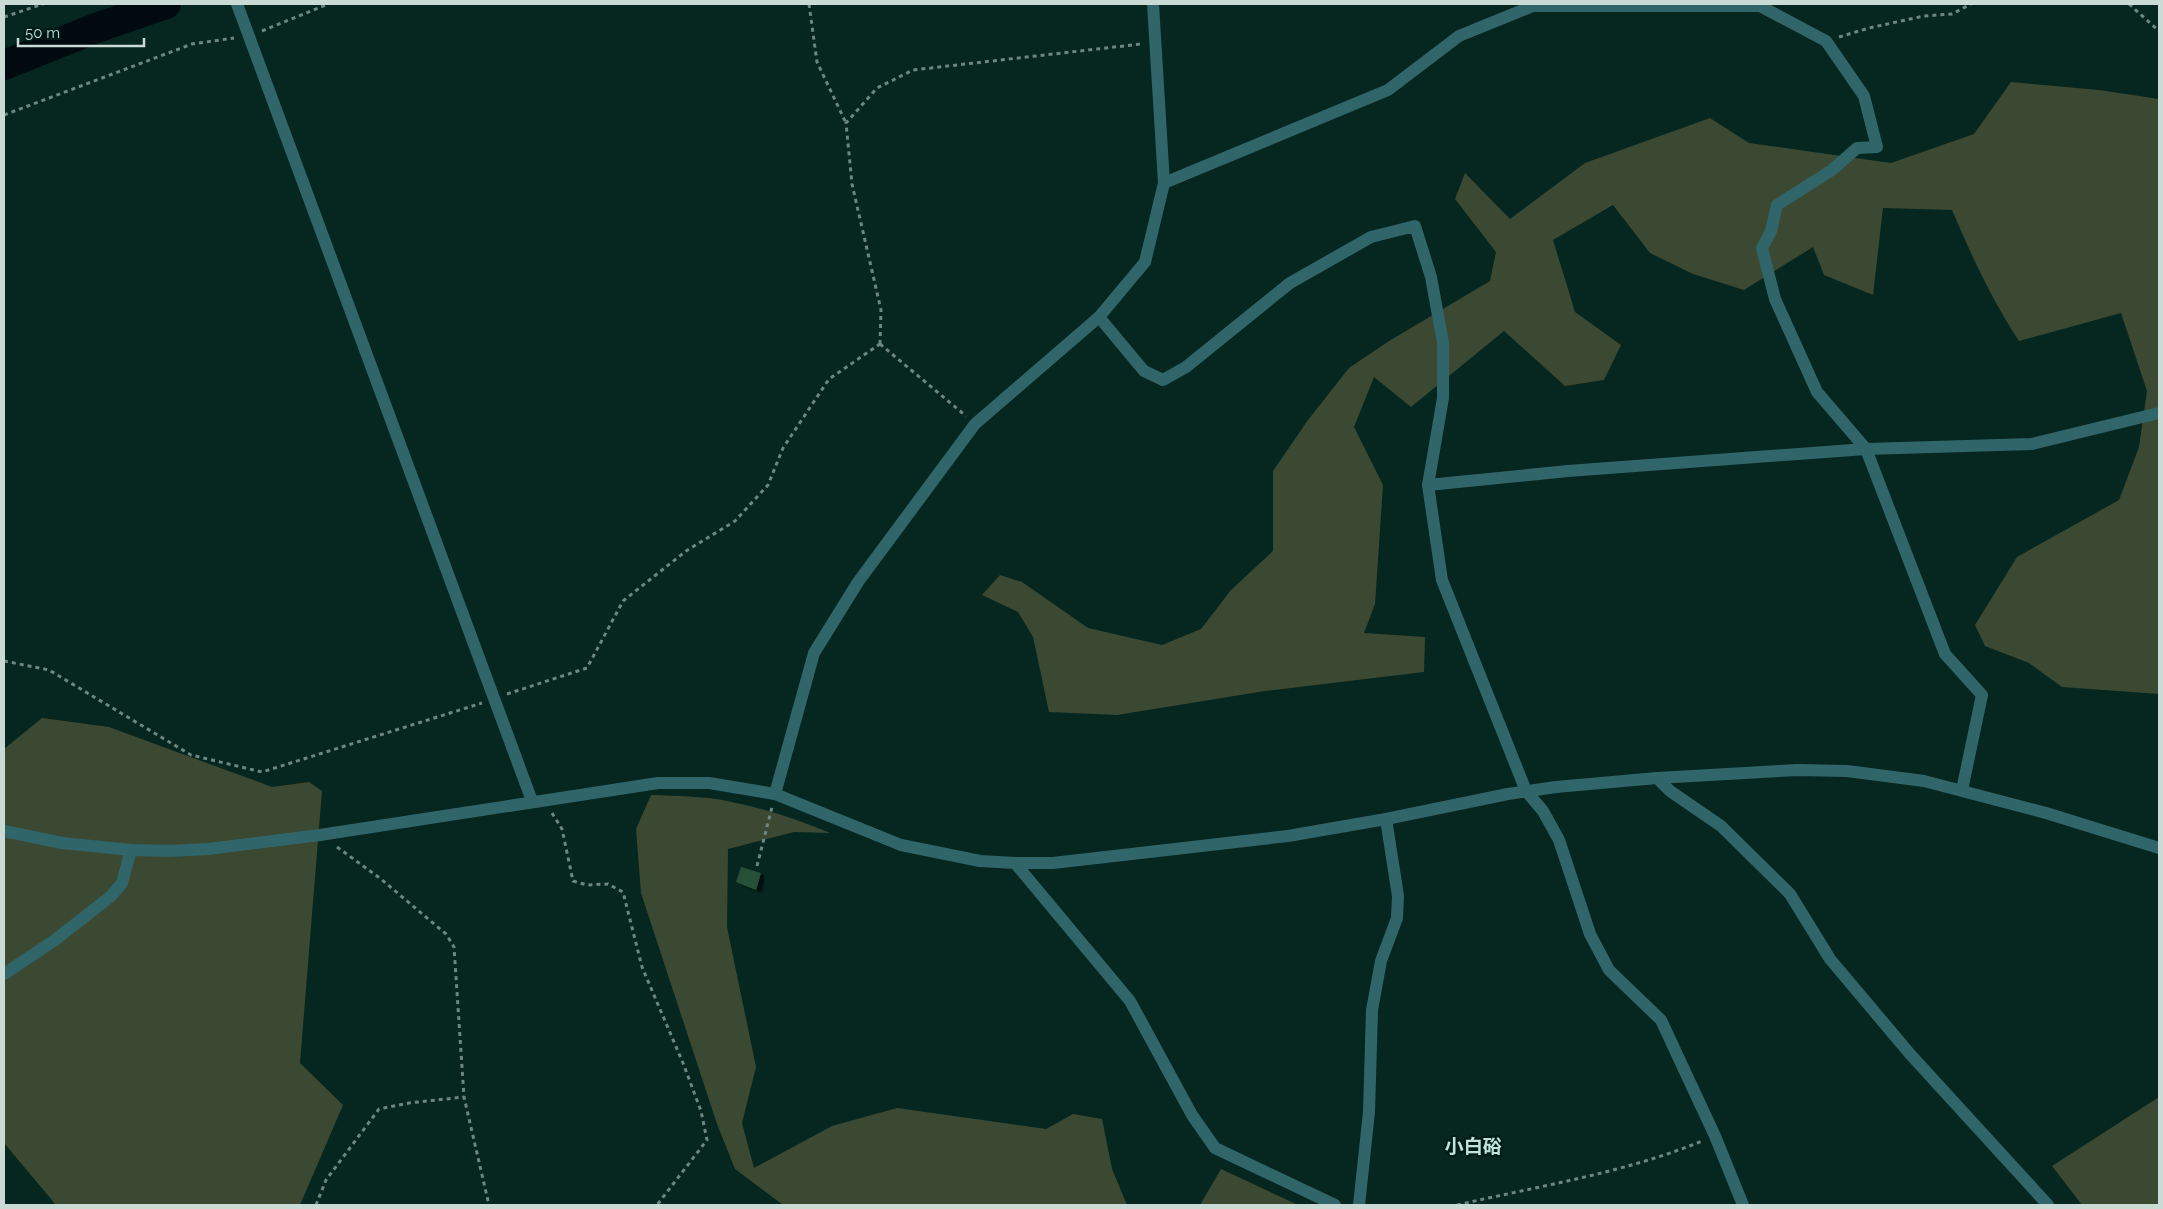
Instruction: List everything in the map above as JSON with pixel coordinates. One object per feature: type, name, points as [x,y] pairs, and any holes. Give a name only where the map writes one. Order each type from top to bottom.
[{"type":"street","points":[[236,4],[494,699],[538,800]]},
{"type":"street","points":[[775,794],[814,653],[858,582],[975,424],[1099,317],[1145,262],[1164,183],[1153,4]]},
{"type":"street","points":[[1164,183],[1388,90],[1459,36],[1533,6],[1760,6],[1826,41],[1864,96],[1877,147],[1857,148],[1832,170],[1777,205],[1771,231],[1762,248],[1775,299],[1817,392],[1866,449],[1945,654],[1982,694],[1962,790]]},
{"type":"street","points":[[1099,317],[1144,371],[1163,380],[1186,367],[1290,283],[1371,237],[1415,226],[1431,277],[1443,343],[1443,398],[1428,485],[1442,580],[1526,791],[1543,812],[1558,840],[1590,934],[1597,949],[1609,970],[1661,1020],[1715,1136],[1744,1205]]},
{"type":"street","points":[[1428,485],[1568,471],[1866,449],[2032,444],[2159,413]]},
{"type":"street","points":[[4,831],[54,842],[131,850],[208,849],[320,835],[538,800],[666,783],[709,783],[775,794],[901,845],[980,861],[1053,863],[1288,836],[1556,786],[1657,778],[1823,770],[1886,775],[1962,790],[2046,813],[2159,848]]},
{"type":"street","points":[[1657,778],[1670,791],[1721,826],[1790,894],[1830,959],[1910,1054],[2048,1205]]},
{"type":"street","points":[[1359,1205],[1369,1112],[1372,1010],[1381,961],[1397,918],[1398,896],[1386,819]]},
{"type":"street","points":[[4,974],[55,940],[111,896],[122,883],[131,850]]},
{"type":"street","points":[[1015,863],[1130,1001],[1192,1116],[1215,1148],[1335,1205]]},
{"type":"path","points":[[4,17],[43,4]]},
{"type":"path","points":[[4,115],[192,44],[248,36],[328,4]]},
{"type":"path","points":[[809,4],[817,62],[846,123],[852,184],[881,310],[880,344]]},
{"type":"path","points":[[1826,41],[1869,28],[1924,16],[1952,14],[1971,4]]},
{"type":"path","points":[[2129,4],[2159,31]]},
{"type":"path","points":[[846,123],[878,88],[913,70],[1155,42]]},
{"type":"path","points":[[4,661],[49,670],[191,755],[262,772],[587,668],[623,601],[686,551],[735,521],[768,485],[783,448],[829,379],[880,344]]},
{"type":"path","points":[[880,344],[975,424]]},
{"type":"path","points":[[757,866],[775,794]]},
{"type":"path","points":[[538,800],[562,829],[573,881],[588,885],[608,884],[623,892],[642,967],[701,1111],[708,1140],[656,1205]]},
{"type":"path","points":[[320,835],[388,885],[446,934],[454,947],[464,1097],[489,1205]]},
{"type":"path","points":[[316,1205],[326,1180],[379,1109],[409,1102],[464,1097]]},
{"type":"path","points":[[1457,1205],[1618,1168],[1677,1152],[1715,1136]]},
{"type":"green space","points":[[2011,82],[2099,90],[2159,99],[2159,694],[2062,687],[2029,663],[1985,646],[1975,625],[2017,557],[2119,500],[2139,447],[2147,391],[2121,313],[2019,341],[1982,277],[1952,210],[1883,208],[1873,295],[1824,275],[1813,247],[1744,290],[1693,274],[1650,253],[1613,205],[1553,240],[1575,312],[1621,345],[1604,380],[1565,386],[1504,331],[1411,407],[1374,377],[1354,427],[1383,485],[1375,604],[1364,633],[1425,637],[1424,672],[1265,691],[1117,715],[1049,712],[1033,637],[1018,612],[982,595],[1000,575],[1022,582],[1088,628],[1162,645],[1201,629],[1231,590],[1273,551],[1273,471],[1308,420],[1349,368],[1389,341],[1490,281],[1496,252],[1455,199],[1465,173],[1510,219],[1585,163],[1710,118],[1749,143],[1891,163],[1974,134]]},
{"type":"green space","points":[[42,718],[109,727],[272,787],[309,782],[322,791],[300,1063],[343,1105],[300,1205],[56,1205],[4,1143],[4,749]]},
{"type":"green space","points":[[651,795],[718,799],[779,814],[830,833],[794,832],[728,849],[727,927],[756,1067],[742,1123],[754,1168],[832,1126],[897,1108],[1046,1129],[1073,1114],[1102,1119],[1112,1169],[1127,1205],[783,1205],[735,1169],[717,1124],[641,893],[636,829]]},
{"type":"green space","points":[[2159,1097],[2159,1205],[2082,1205],[2052,1166]]},
{"type":"green space","points":[[1221,1169],[1298,1205],[1200,1205]]},
{"type":"building","points":[[741,867],[761,873],[756,890],[736,882]]},
{"type":"waterway","points":[[4,65],[96,28],[166,4]]},
{"type":"district","name":"小白硲","points":[[1473,1146]]}]
